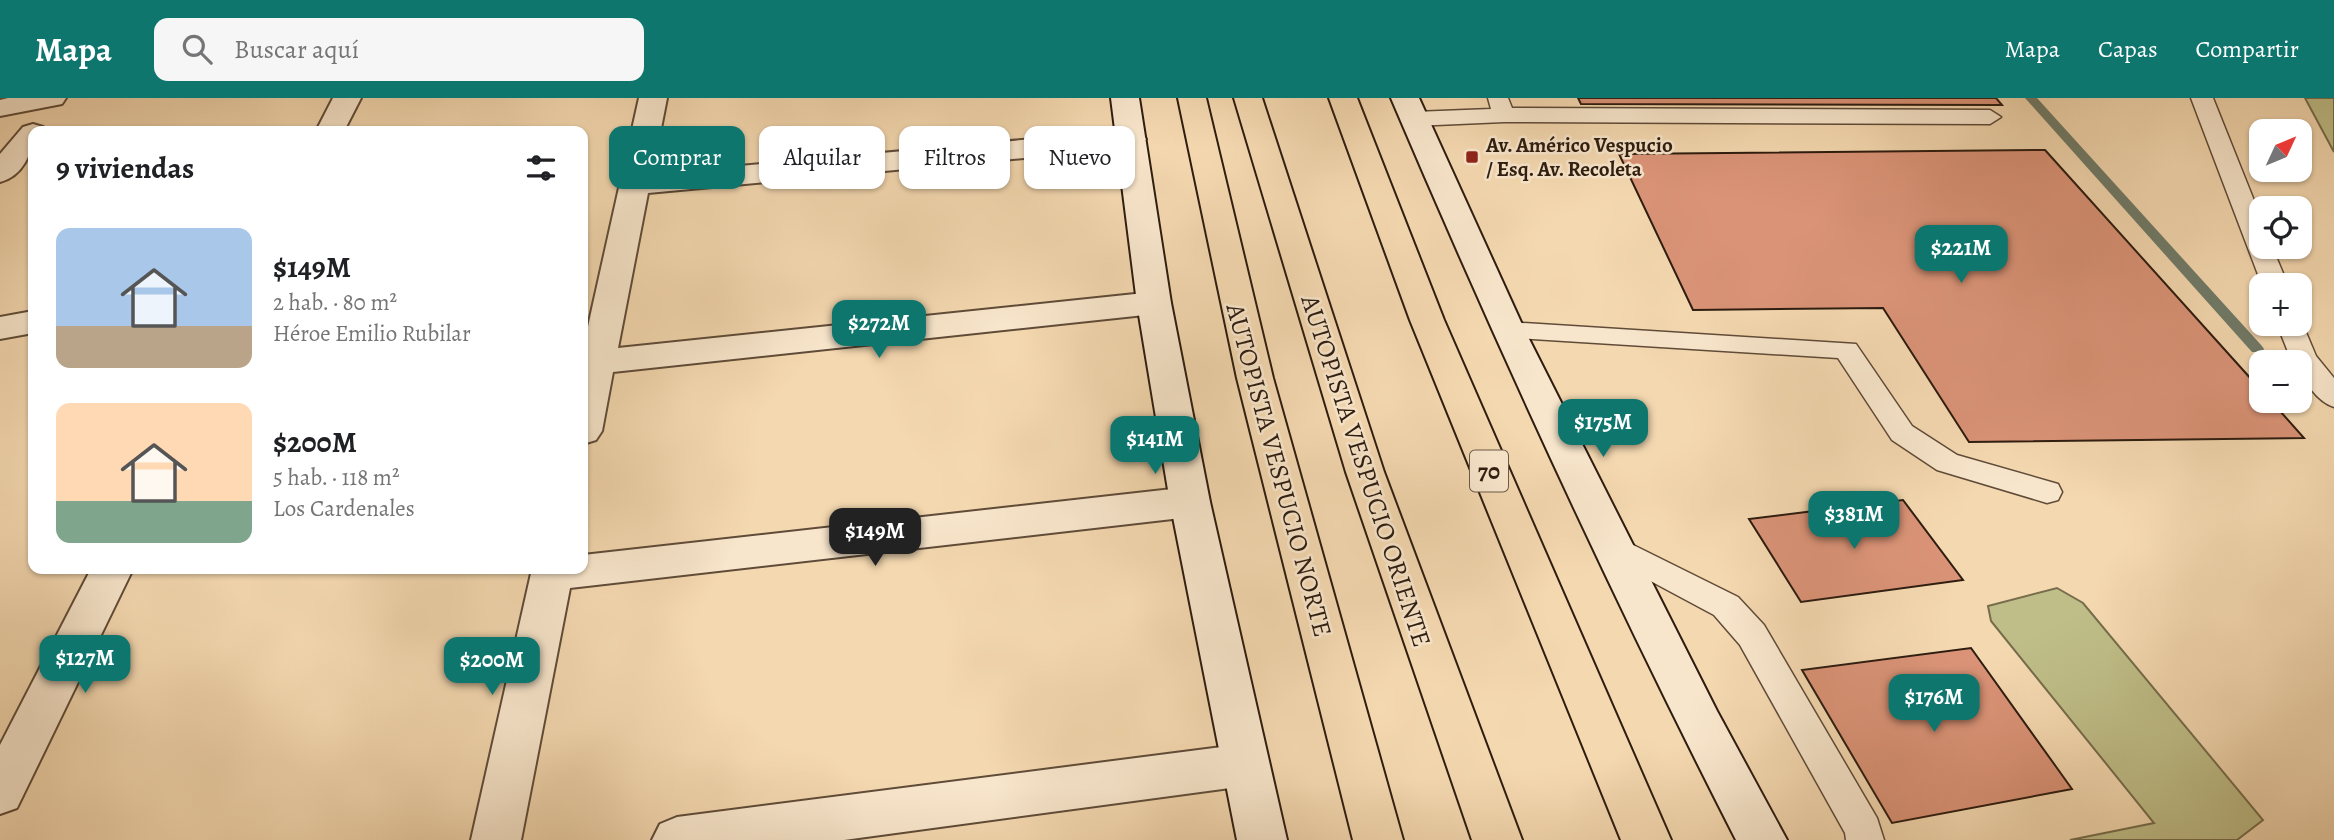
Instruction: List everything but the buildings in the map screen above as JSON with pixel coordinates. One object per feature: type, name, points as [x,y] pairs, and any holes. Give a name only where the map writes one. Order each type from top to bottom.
[{"type":"highway","name":"AUTOPISTA VESPUCIO NORTE","points":[[1192,98],[1216,220],[1261,409],[1378,840]]},
{"type":"highway","name":"AUTOPISTA VESPUCIO ORIENTE","points":[[1248,98],[1284,221],[1420,636],[1497,840]]},
{"type":"highway","name":"70","points":[[1343,98],[1427,320],[1510,523],[1646,840]]},
{"type":"street","points":[[0,108],[52,98]]},
{"type":"street","points":[[39,126],[62,98]]},
{"type":"street","points":[[333,126],[347,98]]},
{"type":"street","points":[[647,126],[653,98]]},
{"type":"street","points":[[1125,98],[1129,126]]},
{"type":"street","points":[[1409,108],[1508,331],[1613,547],[1762,840]]},
{"type":"street","points":[[0,173],[28,139]]},
{"type":"street","points":[[745,175],[1024,149]]},
{"type":"street","points":[[1135,168],[1154,303],[1190,502],[1262,840]]},
{"type":"street","points":[[588,408],[634,189]]},
{"type":"street","points":[[598,362],[1154,303]]},
{"type":"street","points":[[0,328],[28,323]]},
{"type":"street","points":[[588,567],[1190,502]]},
{"type":"street","points":[[0,793],[110,574]]},
{"type":"street","points":[[495,840],[551,574]]},
{"type":"street","points":[[677,840],[1245,765]]},
{"type":"lane","points":[[2202,98],[2270,273]]},
{"type":"lane","points":[[1409,108],[1501,107],[1990,117]]},
{"type":"lane","points":[[1508,331],[1846,350],[1902,433],[1947,463],[2047,492]]},
{"type":"lane","points":[[2295,336],[2304,359],[2334,397]]},
{"type":"lane","points":[[1613,547],[1726,606],[1752,635],[1864,830],[1865,840]]},
{"type":"shaded area","points":[[2305,98],[2334,98],[2334,152]]},
{"type":"shaded area","points":[[2057,588],[2083,603],[2263,820],[2237,840],[2070,840],[2154,823],[1991,621],[1988,606]]},
{"type":"waterway","points":[[2031,98],[2257,349]]},
{"type":"place","name":"Av. Américo Vespucio / Esq. Av. Recoleta","points":[[1472,157]]}]
